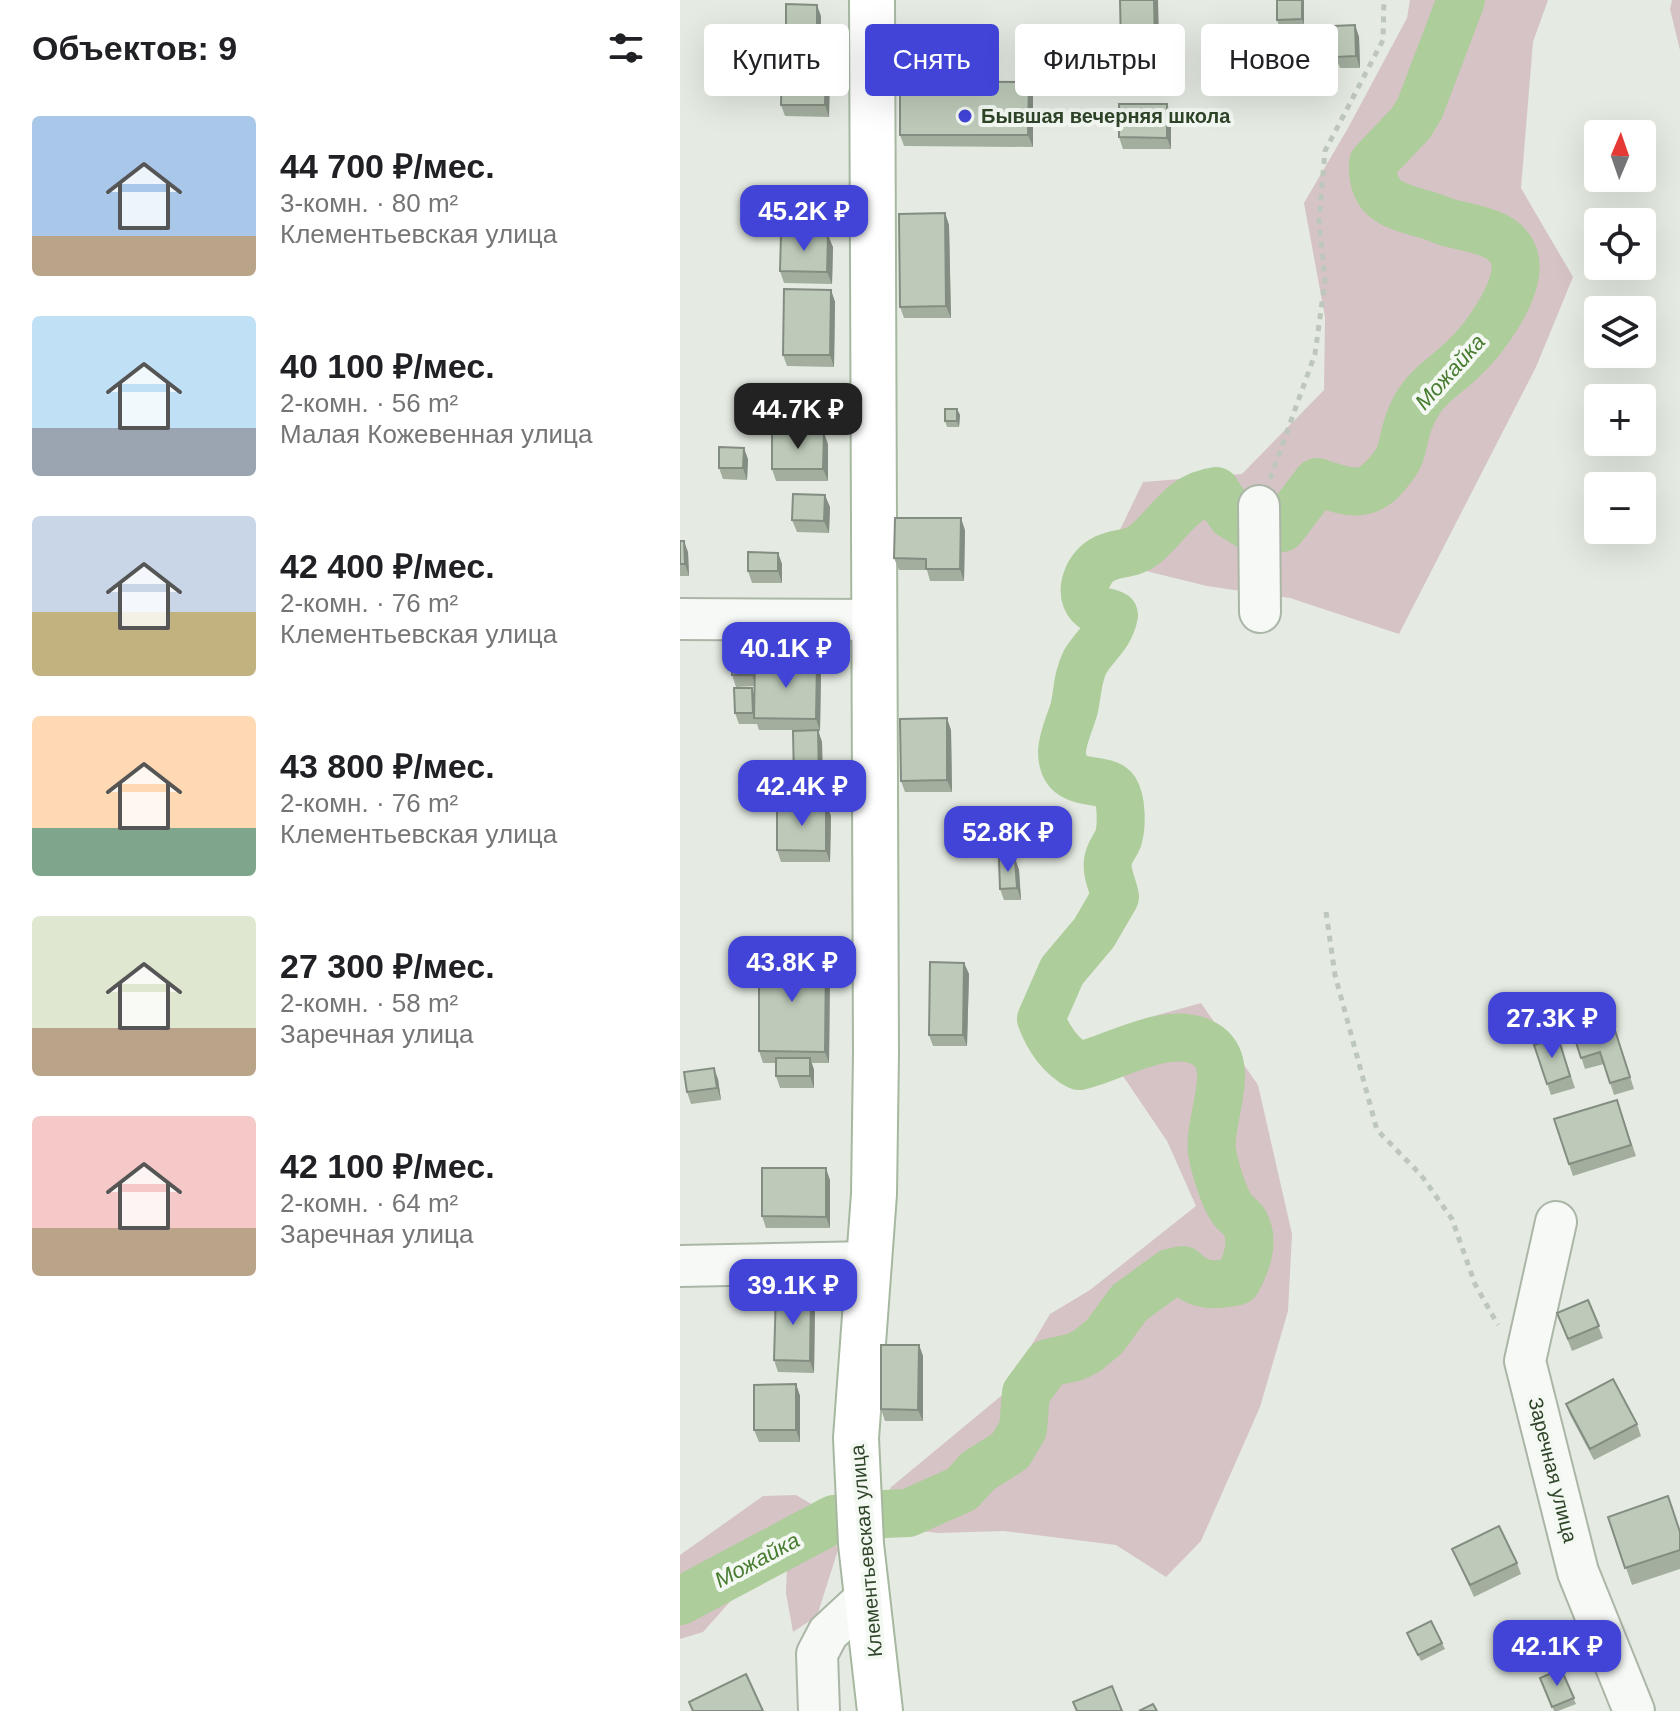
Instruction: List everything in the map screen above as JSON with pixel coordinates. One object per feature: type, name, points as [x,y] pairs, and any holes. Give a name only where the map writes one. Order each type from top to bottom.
[{"type":"main road","name":"Клементьевская улица","points":[[872,0],[876,1054],[874,1194],[856,1438],[861,1544],[880,1711]]},
{"type":"street","points":[[1259,506],[1260,612]]},
{"type":"street","points":[[680,619],[875,620]]},
{"type":"street","name":"Заречная улица","points":[[1556,1222],[1525,1361],[1578,1572],[1634,1711]]},
{"type":"street","points":[[680,1266],[869,1262]]},
{"type":"street","points":[[819,1711],[817,1654],[828,1633],[867,1597]]},
{"type":"path","points":[[1259,506],[1315,354],[1325,281],[1319,221],[1325,151],[1383,40],[1384,0]]},
{"type":"path","points":[[1326,912],[1335,975],[1377,1130],[1421,1175],[1452,1219],[1475,1284],[1504,1336],[1525,1361]]},
{"type":"shaded area","points":[[1410,0],[1548,0],[1533,42],[1521,188],[1573,277],[1536,367],[1399,634],[1290,598],[1207,586],[1105,561],[1143,482],[1242,474],[1324,390],[1325,317],[1304,203],[1407,18]]},
{"type":"shaded area","points":[[1672,0],[1680,0],[1680,50],[1670,9]]},
{"type":"shaded area","points":[[1201,1003],[1258,1085],[1292,1234],[1288,1311],[1260,1407],[1201,1541],[1166,1577],[1116,1545],[1004,1531],[938,1533],[895,1528],[890,1488],[1001,1396],[1050,1314],[1090,1290],[1196,1206],[1167,1141],[1123,1076],[1143,1019]]},
{"type":"shaded area","points":[[796,1495],[825,1512],[838,1550],[817,1616],[793,1632],[786,1593],[788,1537],[703,1632],[680,1639],[680,1555],[763,1496]]},
{"type":"building","points":[[1120,0],[1154,0],[1155,24],[1121,24]]},
{"type":"building","points":[[1277,0],[1302,0],[1302,19],[1277,20]]},
{"type":"building","points":[[786,4],[817,5],[817,24],[786,24]]},
{"type":"building","points":[[1355,25],[1356,56],[1338,57],[1338,26]]},
{"type":"building","points":[[999,82],[1015,82],[1015,96],[1029,96],[1028,135],[900,135],[900,96],[999,96]]},
{"type":"building","points":[[781,96],[825,96],[825,105],[781,105]]},
{"type":"building","points":[[1119,104],[1167,104],[1167,138],[1119,137]]},
{"type":"building","points":[[945,213],[946,306],[900,307],[899,214]]},
{"type":"building","points":[[781,234],[828,235],[827,272],[780,271]]},
{"type":"building","points":[[784,289],[831,290],[830,355],[783,355]]},
{"type":"building","points":[[791,393],[826,394],[825,418],[790,417]]},
{"type":"building","points":[[945,409],[957,409],[957,421],[945,421]]},
{"type":"building","points":[[772,432],[824,433],[823,469],[772,469]]},
{"type":"building","points":[[719,447],[744,448],[743,468],[719,468]]},
{"type":"building","points":[[793,494],[825,495],[824,521],[792,520]]},
{"type":"building","points":[[895,518],[961,518],[960,569],[926,569],[926,559],[894,558]]},
{"type":"building","points":[[680,541],[684,541],[685,564],[680,564]]},
{"type":"building","points":[[748,552],[778,553],[778,571],[748,571]]},
{"type":"building","points":[[752,644],[752,675],[732,675],[732,645]]},
{"type":"building","points":[[755,660],[817,661],[816,719],[754,718]]},
{"type":"building","points":[[734,688],[752,688],[753,713],[735,713]]},
{"type":"building","points":[[947,718],[947,780],[901,781],[900,719]]},
{"type":"building","points":[[818,730],[819,780],[794,781],[793,731]]},
{"type":"building","points":[[777,804],[826,805],[826,851],[777,850]]},
{"type":"building","points":[[999,859],[1015,859],[1017,888],[1000,889]]},
{"type":"building","points":[[759,957],[826,957],[825,1052],[759,1051]]},
{"type":"building","points":[[930,962],[964,963],[963,1035],[929,1035]]},
{"type":"building","points":[[1612,1021],[1630,1077],[1610,1083],[1600,1052],[1581,1058],[1573,1033]]},
{"type":"building","points":[[1558,1037],[1570,1076],[1547,1084],[1534,1045]]},
{"type":"building","points":[[776,1058],[810,1058],[810,1076],[776,1076]]},
{"type":"building","points":[[714,1068],[717,1088],[687,1092],[684,1072]]},
{"type":"building","points":[[1617,1100],[1631,1145],[1569,1164],[1554,1119]]},
{"type":"building","points":[[762,1168],[826,1168],[826,1217],[762,1216]]},
{"type":"building","points":[[776,1292],[811,1293],[810,1361],[774,1360]]},
{"type":"building","points":[[1588,1300],[1599,1326],[1568,1339],[1557,1313]]},
{"type":"building","points":[[881,1345],[919,1345],[918,1410],[881,1409]]},
{"type":"building","points":[[1613,1379],[1637,1424],[1590,1449],[1566,1404]]},
{"type":"building","points":[[796,1384],[796,1430],[754,1430],[754,1385]]},
{"type":"building","points":[[1668,1496],[1680,1532],[1680,1550],[1625,1568],[1608,1517]]},
{"type":"building","points":[[1499,1526],[1517,1563],[1470,1585],[1452,1549]]},
{"type":"building","points":[[1431,1621],[1442,1643],[1418,1655],[1407,1633]]},
{"type":"building","points":[[1561,1669],[1574,1698],[1552,1707],[1540,1678]]},
{"type":"building","points":[[746,1674],[763,1711],[693,1711],[689,1702]]},
{"type":"building","points":[[1112,1686],[1122,1711],[1077,1711],[1073,1702]]},
{"type":"building","points":[[1153,1704],[1157,1711],[1139,1711]]},
{"type":"waterway","name":"Можайка","points":[[883,1514],[908,1513],[962,1489],[978,1471],[1010,1451],[1023,1429],[1026,1393],[1048,1363],[1087,1351],[1105,1336],[1129,1303],[1170,1273],[1183,1270],[1195,1280],[1221,1284],[1237,1281],[1244,1267],[1250,1245],[1248,1230],[1226,1197],[1212,1151],[1221,1080],[1216,1055],[1208,1046],[1194,1039],[1178,1037],[1161,1039],[1079,1066],[1066,1058],[1056,1046],[1041,1019],[1062,971],[1094,933],[1115,897],[1108,866],[1120,828],[1117,795],[1110,785],[1084,780],[1069,772],[1062,751],[1082,668],[1109,629],[1114,615],[1090,605],[1086,599],[1086,583],[1098,563],[1144,545],[1184,505],[1204,494],[1216,491],[1231,515],[1254,529],[1282,528],[1317,482],[1355,492],[1371,488],[1398,459],[1409,421],[1422,397],[1471,351],[1490,328],[1506,300],[1515,272],[1515,260],[1506,243],[1489,233],[1396,205],[1381,194],[1373,176],[1373,163],[1411,123],[1420,108],[1461,0]]},
{"type":"waterway","name":"Можайка","points":[[680,1601],[834,1519]]},
{"type":"place","name":"Бывшая вечерняя школа","points":[[965,116]]}]
